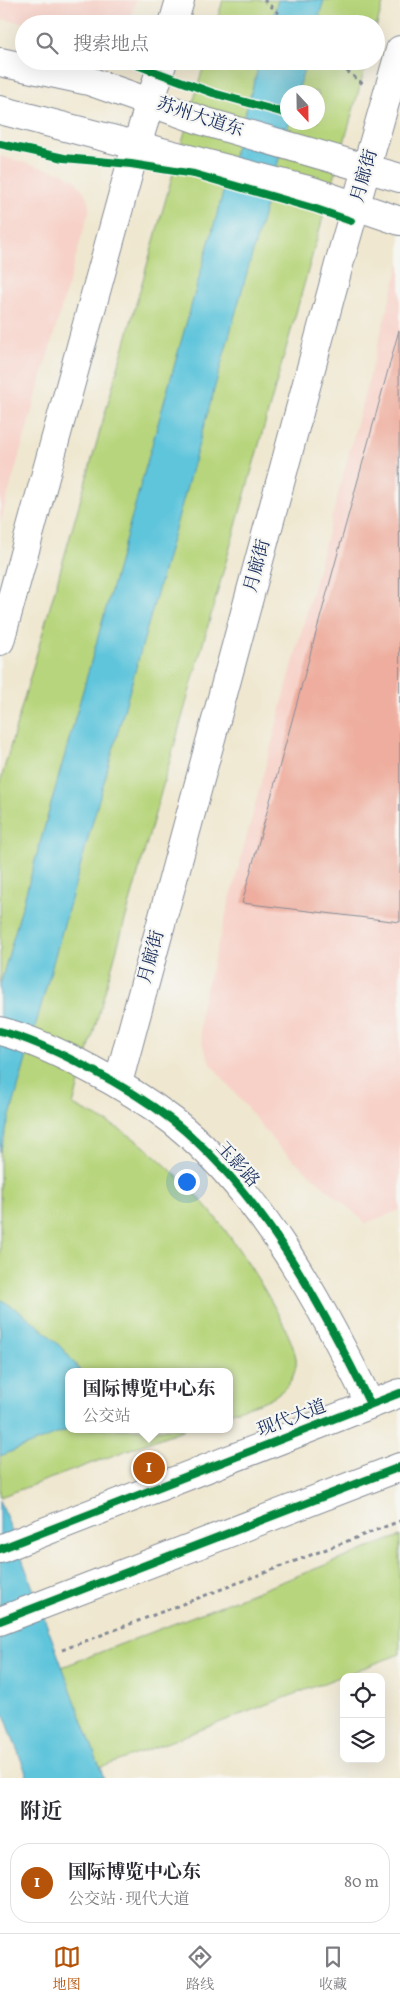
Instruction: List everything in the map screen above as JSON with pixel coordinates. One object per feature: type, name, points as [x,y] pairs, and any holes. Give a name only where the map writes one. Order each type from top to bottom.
[{"type":"street","points":[[176,15],[180,0]]},
{"type":"street","name":"月廊街","points":[[118,1083],[400,50]]},
{"type":"street","name":"苏州大道东","points":[[0,62],[15,65]]},
{"type":"street","name":"苏州大道东","points":[[36,70],[89,82],[214,124],[400,178]]},
{"type":"street","points":[[0,641],[159,70]]},
{"type":"street","points":[[0,110],[312,191],[400,221]]},
{"type":"street","name":"玉影路","points":[[0,1031],[65,1055],[118,1083],[174,1122],[200,1146],[254,1206],[281,1244],[318,1303],[370,1404]]},
{"type":"street","name":"现代大道","points":[[8,1546],[400,1393]]},
{"type":"street","points":[[0,1621],[400,1467]]},
{"type":"path","points":[[264,1],[280,15]]},
{"type":"path","points":[[345,70],[368,88]]},
{"type":"path","points":[[62,1650],[400,1520]]},
{"type":"shaded area","points":[[0,0],[136,0],[131,15],[15,15],[15,21],[0,19]]},
{"type":"shaded area","points":[[0,156],[62,173],[75,180],[88,200],[89,211],[0,523]]},
{"type":"shaded area","points":[[400,262],[400,1210],[366,1223],[279,1147],[211,1064],[203,1046],[200,1029],[201,1008]]},
{"type":"green space","points":[[223,0],[384,0],[380,15],[219,15]]},
{"type":"green space","points":[[202,70],[364,70],[73,1105],[139,1142],[181,1180],[205,1205],[229,1235],[258,1278],[283,1323],[296,1358],[293,1376],[282,1391],[266,1400],[233,1412],[233,1368],[65,1368],[65,1433],[174,1433],[0,1497],[0,783]]},
{"type":"green space","points":[[400,1536],[400,1654],[350,1673],[340,1673],[340,1677],[100,1768],[62,1667]]},
{"type":"water","points":[[278,0],[324,0],[320,15],[274,15]]},
{"type":"water","points":[[257,70],[304,70],[300,85],[280,85],[280,130],[287,130],[0,1152],[0,985]]},
{"type":"water","points":[[0,1299],[24,1314],[45,1331],[78,1368],[65,1368],[65,1431],[0,1456]]},
{"type":"water","points":[[0,1500],[104,1778],[28,1778],[0,1704]]},
{"type":"building","points":[[399,330],[400,922],[242,903]]},
{"type":"cycle path","points":[[150,70],[213,93],[280,112]]},
{"type":"cycle path","points":[[0,144],[64,158],[131,164],[194,174],[351,221]]},
{"type":"cycle path","points":[[0,1031],[46,1047],[112,1081],[173,1121],[205,1149],[261,1215],[286,1252],[310,1290],[370,1404]]},
{"type":"cycle path","points":[[0,1549],[400,1393]]},
{"type":"cycle path","points":[[0,1621],[400,1467]]},
{"type":"place","name":"国际博览中心东","points":[[149,1468]]}]
